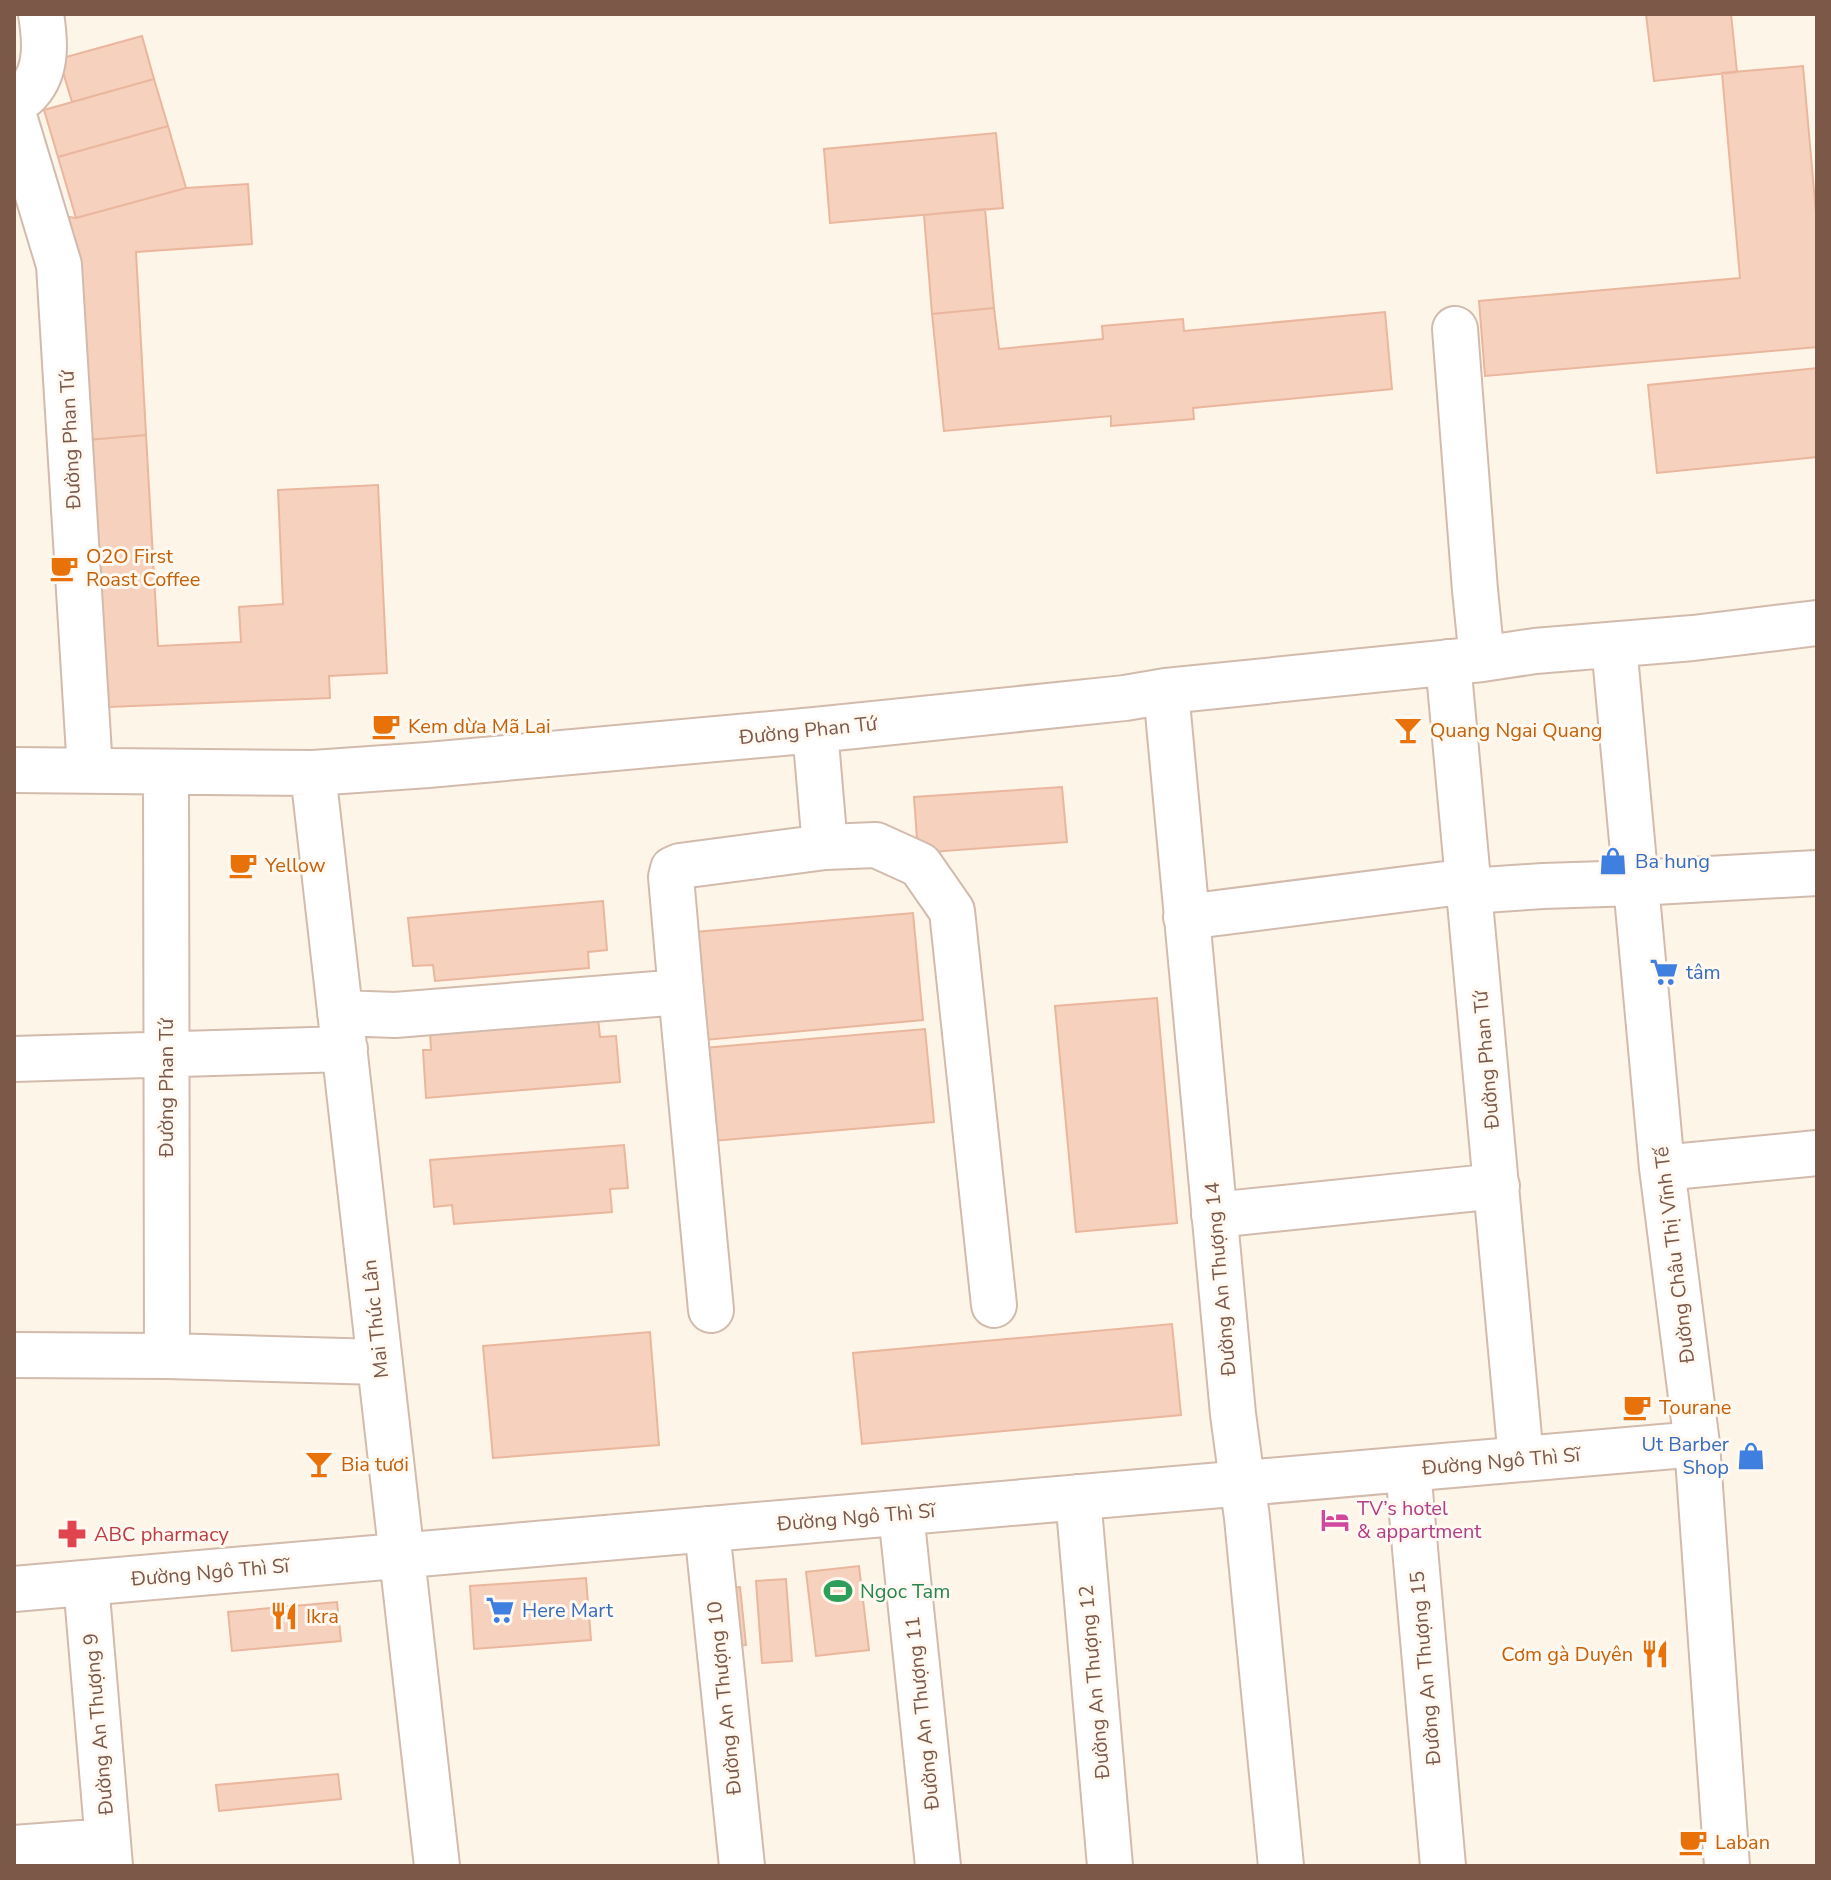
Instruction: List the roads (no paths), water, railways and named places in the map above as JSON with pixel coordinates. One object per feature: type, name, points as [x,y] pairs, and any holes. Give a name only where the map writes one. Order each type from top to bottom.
[{"type":"street","points":[[14,104],[32,89],[42,67],[45,39],[41,14]]},
{"type":"street","name":"Đường Phan Tứ","points":[[14,116],[59,265],[90,770]]},
{"type":"street","points":[[1455,329],[1475,590],[1465,660]]},
{"type":"street","name":"Đường Phan Tứ","points":[[14,770],[313,773],[428,765],[815,730],[1817,623]]},
{"type":"street","name":"Đường Châu Thị Vĩnh Tế","points":[[1614,645],[1662,1168],[1697,1444],[1727,1866]]},
{"type":"street","name":"Đường Phan Tứ","points":[[1465,660],[1469,886],[1521,1459]]},
{"type":"street","name":"Đường An Thượng 14","points":[[1166,691],[1233,1414],[1243,1483],[1281,1866]]},
{"type":"street","points":[[815,730],[825,847]]},
{"type":"street","name":"Đường Phan Tứ","points":[[166,772],[167,1356]]},
{"type":"street","name":"Mai Thúc Lân","points":[[313,773],[437,1866]]},
{"type":"street","points":[[711,1310],[671,877],[673,869],[825,847],[876,845],[920,865],[952,911],[994,1305]]},
{"type":"street","points":[[1186,917],[1469,886],[1636,883],[1817,873]]},
{"type":"street","points":[[14,1059],[166,1053],[342,1031],[395,1015],[681,992]]},
{"type":"street","points":[[1662,1168],[1817,1153]]},
{"type":"street","points":[[1214,1215],[1497,1186]]},
{"type":"street","points":[[14,1355],[380,1362]]},
{"type":"street","name":"Đường Ngô Thì Sĩ","points":[[14,1589],[1697,1444]]},
{"type":"street","name":"Đường An Thượng 15","points":[[1408,1469],[1443,1866]]},
{"type":"street","name":"Đường An Thượng 12","points":[[1078,1497],[1110,1866]]},
{"type":"street","name":"Đường An Thượng 11","points":[[901,1513],[938,1866]]},
{"type":"street","name":"Đường An Thượng 10","points":[[707,1529],[742,1866]]},
{"type":"street","name":"Đường An Thượng 9","points":[[86,1583],[109,1854]]},
{"type":"street","points":[[14,1848],[109,1854]]},
{"type":"place","name":"O2O First Roast Coffee","points":[[64,568]]},
{"type":"place","name":"Kem dừa Mã Lai","points":[[386,726]]},
{"type":"place","name":"Quang Ngai Quang","points":[[1408,730]]},
{"type":"place","name":"Ba hung","points":[[1613,861]]},
{"type":"place","name":"Yellow","points":[[243,865]]},
{"type":"place","name":"tâm","points":[[1664,972]]},
{"type":"place","name":"Tourane","points":[[1637,1407]]},
{"type":"place","name":"Ut Barber Shop","points":[[1751,1456]]},
{"type":"place","name":"Bia tươi","points":[[319,1464]]},
{"type":"place","name":"TV’s hotel & appartment","points":[[1335,1520]]},
{"type":"place","name":"ABC pharmacy","points":[[72,1534]]},
{"type":"place","name":"Ngoc Tam","points":[[838,1591]]},
{"type":"place","name":"Here Mart","points":[[500,1610]]},
{"type":"place","name":"Ikra","points":[[284,1616]]},
{"type":"place","name":"Cơm gà Duyên","points":[[1655,1654]]},
{"type":"place","name":"Laban","points":[[1693,1842]]}]
